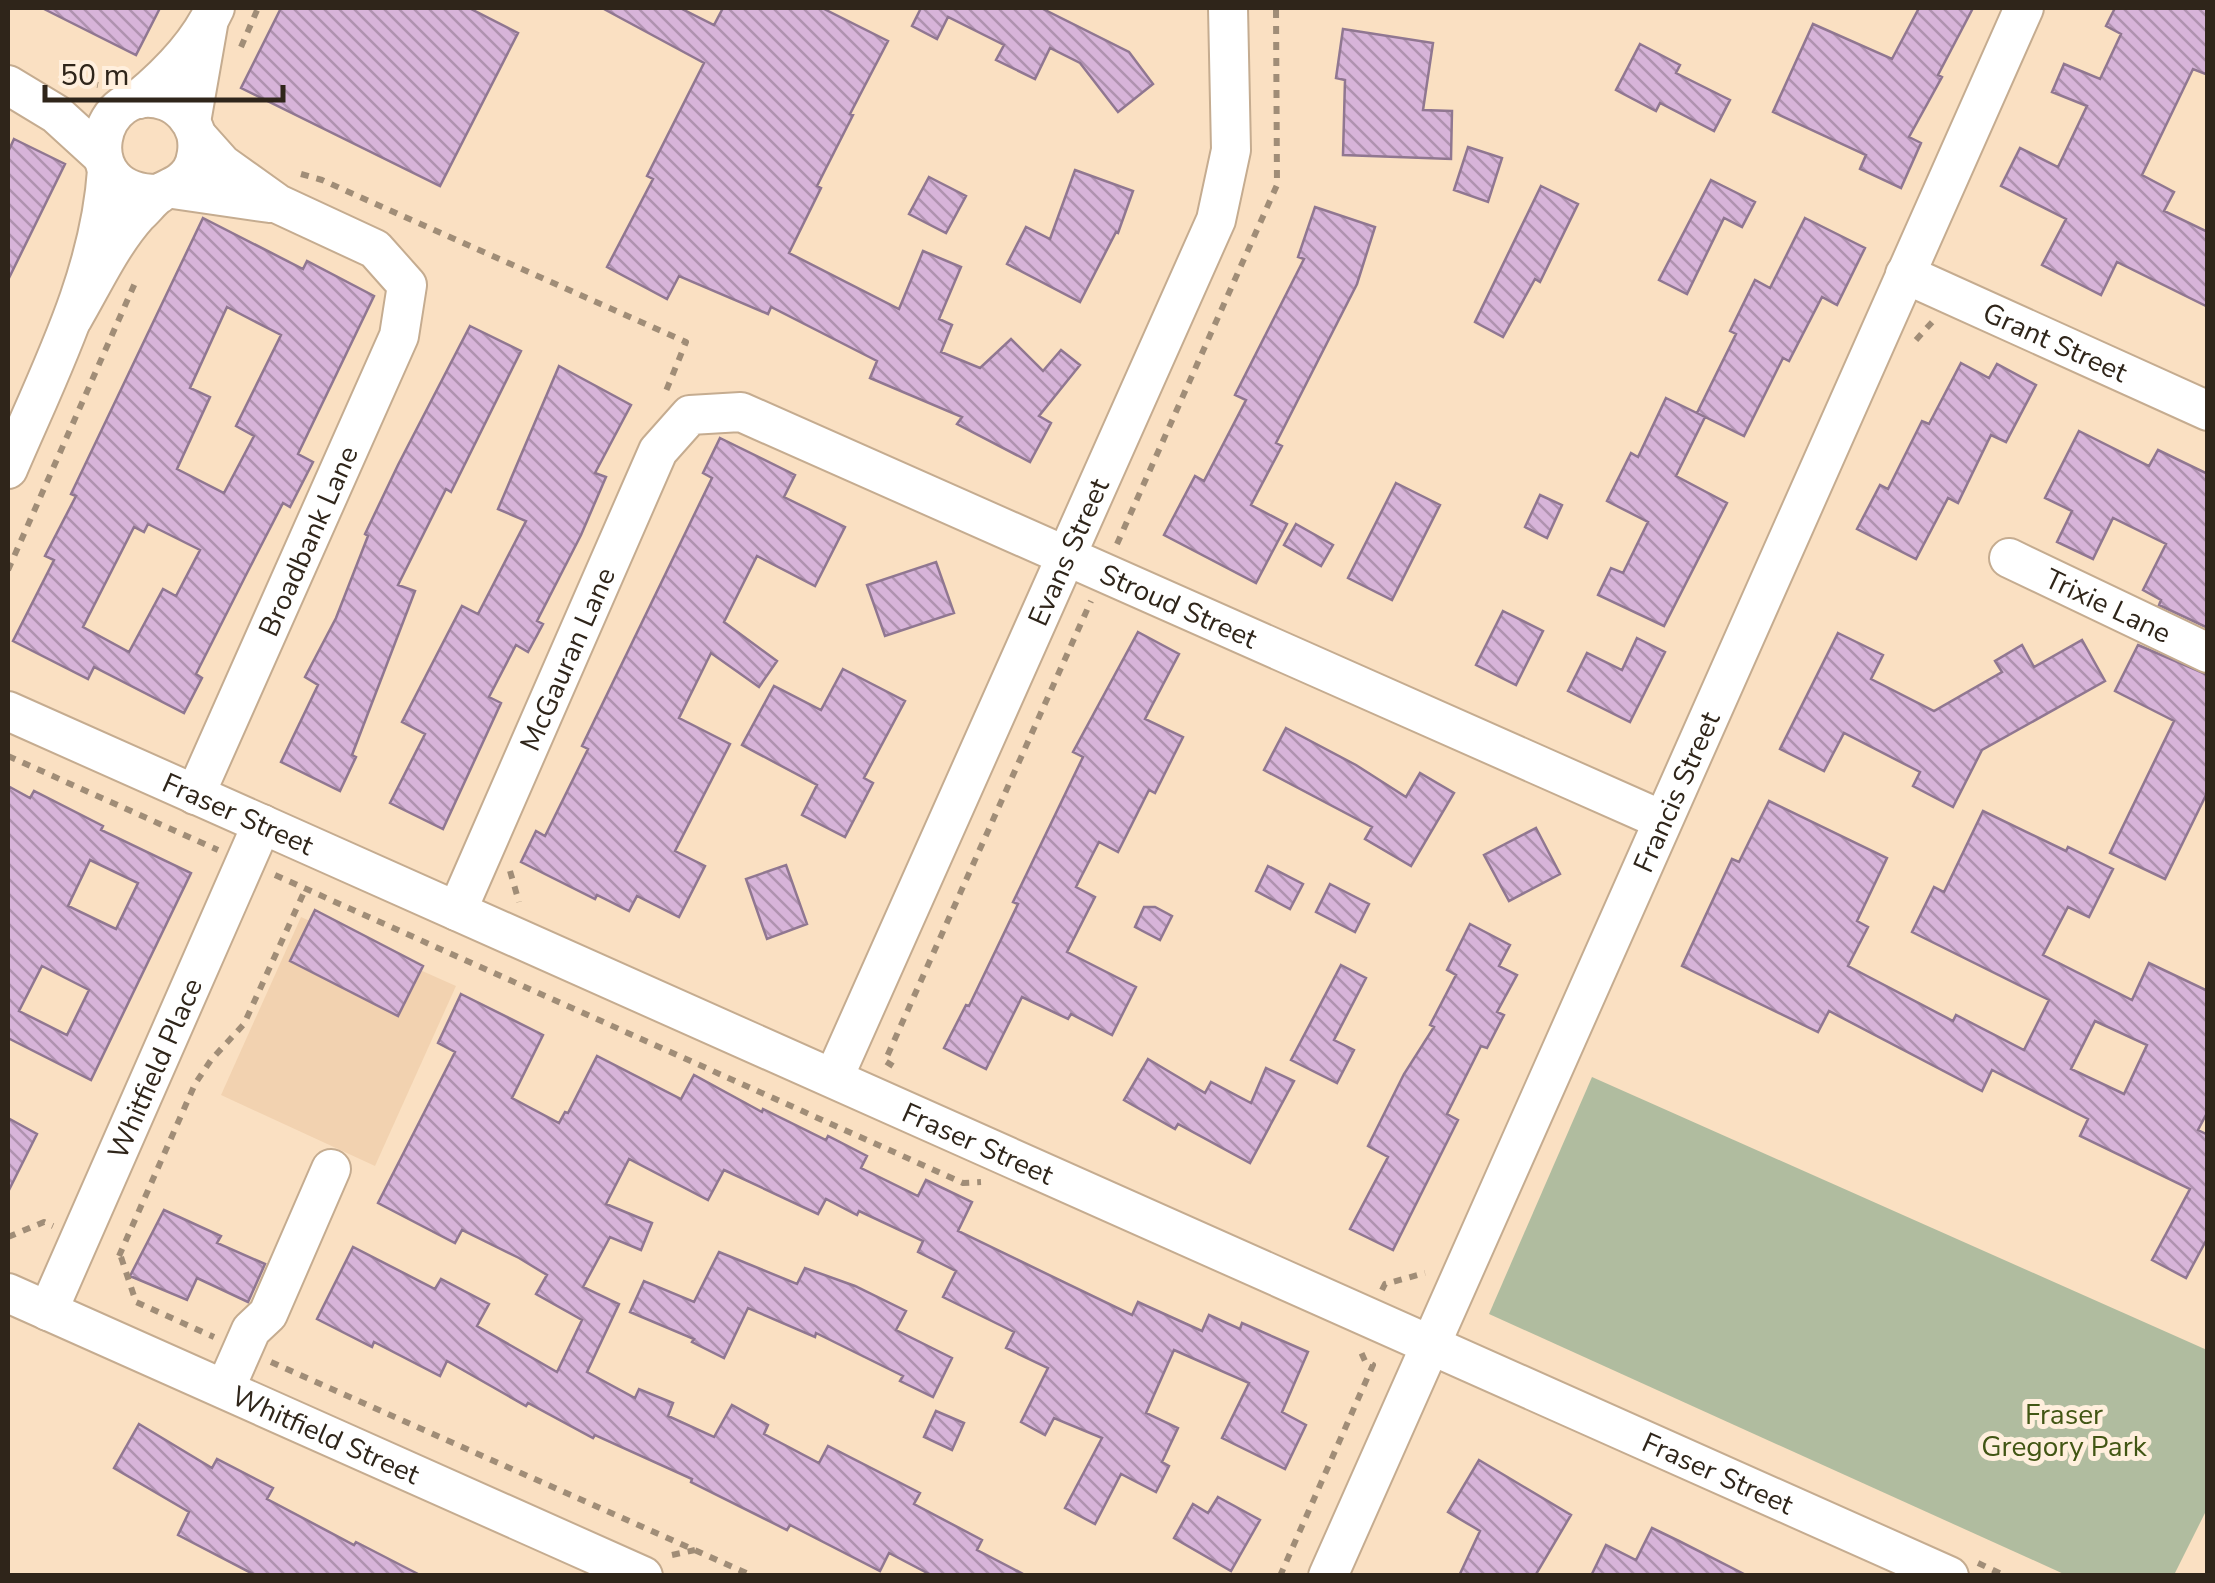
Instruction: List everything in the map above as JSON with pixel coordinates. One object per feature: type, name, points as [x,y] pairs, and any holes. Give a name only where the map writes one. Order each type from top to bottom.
[{"type":"street","name":"Evans Street","points":[[834,1077],[1216,220],[1231,150],[1228,8]]},
{"type":"street","name":"Francis Street","points":[[1328,1576],[2024,8]]},
{"type":"street","points":[[8,469],[72,318],[98,236],[105,128],[167,76],[211,15]]},
{"type":"street","points":[[72,318],[134,219],[194,166],[194,129],[211,15]]},
{"type":"street","points":[[17,89],[91,104],[169,102],[222,164],[282,187]]},
{"type":"street","points":[[17,89],[78,132],[128,190],[282,187]]},
{"type":"street","name":"Broadbank Lane","points":[[195,794],[399,336],[407,285],[375,249],[282,187]]},
{"type":"street","name":"Grant Street","points":[[1905,274],[2208,411]]},
{"type":"street","name":"Stroud Street","points":[[679,408],[741,412],[1662,820]]},
{"type":"street","name":"McGauran Lane","points":[[456,910],[679,408]]},
{"type":"street","name":"Trixie Lane","points":[[2009,558],[2208,653]]},
{"type":"street","name":"Fraser Street","points":[[8,711],[1949,1576]]},
{"type":"street","name":"Whitfield Place","points":[[48,1311],[262,824]]},
{"type":"street","points":[[225,1389],[251,1330],[268,1314],[331,1169]]},
{"type":"street","name":"Whitfield Street","points":[[8,1293],[225,1389],[661,1564]]},
{"type":"path","points":[[235,60],[258,8]]},
{"type":"path","points":[[282,187],[322,180],[686,342],[666,390],[679,408]]},
{"type":"path","points":[[8,570],[139,274]]},
{"type":"path","points":[[890,1078],[895,1068],[886,1060],[1093,598]]},
{"type":"path","points":[[8,756],[215,849]]},
{"type":"path","points":[[281,878],[963,1183],[992,1179]]},
{"type":"path","points":[[304,890],[244,1024],[195,1084],[120,1257],[136,1302],[752,1576]]},
{"type":"path","points":[[8,1237],[44,1222],[63,1231]]},
{"type":"path","points":[[110,1252],[120,1257]]},
{"type":"path","points":[[1280,1576],[1373,1365],[1365,1361],[1361,1339]]},
{"type":"path","points":[[661,1535],[661,1564],[695,1550]]},
{"type":"shaded area","points":[[301,917],[456,986],[375,1166],[221,1095]]},
{"type":"green space","name":"Fraser Gregory Park","points":[[1592,1077],[2207,1350],[2207,1509],[2174,1575],[2066,1575],[1489,1314]]},
{"type":"building","points":[[42,8],[160,8],[136,55]]},
{"type":"building","points":[[281,8],[469,8],[518,33],[440,186],[241,88]]},
{"type":"building","points":[[602,8],[680,8],[714,25],[723,8],[822,8],[888,41],[850,114],[853,115],[817,186],[821,188],[789,253],[899,309],[923,251],[961,267],[939,319],[952,325],[941,352],[980,368],[1011,339],[1043,371],[1061,350],[1080,365],[1039,416],[1051,423],[1030,462],[957,424],[962,417],[870,378],[877,361],[771,307],[768,314],[679,276],[667,299],[607,267],[653,179],[647,176],[704,63]]},
{"type":"building","points":[[921,8],[1041,8],[1129,52],[1153,84],[1118,112],[1080,63],[1050,48],[1035,79],[996,60],[1004,45],[948,17],[937,39],[912,26]]},
{"type":"building","points":[[1919,8],[1973,8],[1909,137],[1921,143],[1901,188],[1860,169],[1866,155],[1773,112],[1813,24],[1892,59]]},
{"type":"building","points":[[2115,8],[2208,8],[2208,75],[2193,69],[2142,175],[2174,192],[2164,211],[2208,232],[2208,307],[2117,262],[2101,295],[2042,265],[2066,219],[2001,186],[2020,148],[2058,167],[2087,106],[2052,92],[2064,64],[2100,79],[2121,34],[2106,26]]},
{"type":"building","points":[[1343,29],[1433,43],[1423,110],[1452,111],[1451,159],[1343,155],[1345,80],[1336,78]]},
{"type":"building","points":[[1640,44],[1680,65],[1676,73],[1730,100],[1714,131],[1660,103],[1656,111],[1616,90]]},
{"type":"building","points":[[14,139],[65,164],[8,280],[8,152]]},
{"type":"building","points":[[1468,147],[1502,158],[1488,202],[1454,190]]},
{"type":"building","points":[[1075,170],[1133,191],[1118,233],[1080,302],[1007,264],[1026,227],[1050,239]]},
{"type":"building","points":[[929,177],[966,196],[946,233],[909,214]]},
{"type":"building","points":[[1711,180],[1755,202],[1742,227],[1724,218],[1687,294],[1659,280]]},
{"type":"building","points":[[1541,186],[1578,204],[1540,282],[1535,279],[1503,337],[1475,322]]},
{"type":"building","points":[[1315,207],[1375,227],[1357,284],[1276,443],[1282,446],[1251,505],[1287,524],[1256,583],[1164,535],[1195,476],[1204,481],[1246,400],[1235,395],[1304,259],[1298,257]]},
{"type":"building","points":[[203,218],[303,269],[307,261],[374,296],[298,454],[313,462],[290,507],[283,503],[247,573],[196,674],[202,678],[184,713],[94,667],[88,679],[13,641],[54,560],[45,556],[76,496],[71,494]],"holes":[[[227,307],[281,335],[236,426],[254,436],[224,493],[177,469],[210,397],[190,388]],[[148,524],[200,550],[176,596],[163,589],[129,652],[83,627],[134,527],[144,532]]]},
{"type":"building","points":[[1805,218],[1865,248],[1837,305],[1822,297],[1789,361],[1783,358],[1744,436],[1697,413],[1736,334],[1730,331],[1755,280],[1770,288]]},
{"type":"building","points":[[470,326],[521,351],[451,492],[446,489],[398,585],[415,591],[352,755],[356,757],[340,791],[281,762],[318,685],[305,677],[336,618],[368,536],[365,534]]},
{"type":"building","points":[[1961,363],[1989,378],[1997,364],[2036,385],[2006,442],[1991,435],[1958,503],[1948,498],[1916,559],[1857,529],[1880,485],[1888,489],[1922,421],[1929,424]]},
{"type":"building","points":[[559,366],[631,405],[595,473],[606,477],[537,621],[543,624],[528,652],[516,645],[489,697],[501,703],[443,829],[390,803],[425,734],[402,722],[462,606],[478,614],[526,521],[498,509]]},
{"type":"building","points":[[1666,398],[1705,417],[1676,476],[1727,503],[1664,626],[1598,595],[1611,568],[1623,573],[1648,522],[1607,501],[1631,453],[1638,457]]},
{"type":"building","points":[[2079,431],[2149,466],[2158,450],[2208,474],[2208,628],[2159,605],[2161,600],[2143,590],[2166,544],[2113,518],[2093,559],[2057,542],[2072,511],[2045,498]]},
{"type":"building","points":[[720,438],[795,475],[784,497],[845,527],[815,586],[757,556],[724,622],[777,661],[759,687],[711,653],[679,718],[730,744],[675,851],[705,866],[679,917],[637,896],[629,911],[597,895],[595,899],[521,862],[536,831],[545,836],[588,749],[582,746],[712,478],[703,473]]},
{"type":"building","points":[[1396,483],[1440,505],[1392,600],[1348,578]]},
{"type":"building","points":[[1540,495],[1562,505],[1547,538],[1525,527]]},
{"type":"building","points":[[1296,524],[1333,545],[1321,566],[1284,545]]},
{"type":"building","points":[[936,562],[954,613],[885,636],[867,585]]},
{"type":"building","points":[[1503,611],[1543,631],[1516,685],[1476,665]]},
{"type":"building","points":[[1138,632],[1179,654],[1145,719],[1183,737],[1155,793],[1149,790],[1118,852],[1099,842],[1076,887],[1095,897],[1067,952],[1136,987],[1112,1035],[1071,1014],[1068,1019],[1022,997],[986,1069],[944,1048],[966,1005],[969,1006],[1018,904],[1013,902],[1083,757],[1073,752]]},
{"type":"building","points":[[1838,633],[1883,655],[1871,679],[1934,711],[2002,672],[1995,661],[2022,645],[2034,667],[2082,640],[2105,681],[1982,750],[1953,807],[1913,786],[1920,772],[1844,733],[1824,771],[1780,749]]},
{"type":"building","points":[[1637,638],[1665,652],[1630,722],[1568,691],[1587,653],[1622,670]]},
{"type":"building","points":[[2138,645],[2208,675],[2208,791],[2165,879],[2110,853],[2174,721],[2115,691]]},
{"type":"building","points":[[843,669],[905,701],[864,778],[873,783],[845,837],[802,815],[817,785],[742,745],[774,686],[821,710]]},
{"type":"building","points":[[1286,728],[1406,797],[1420,773],[1454,793],[1411,866],[1365,839],[1372,827],[1264,770]]},
{"type":"building","points":[[8,786],[30,798],[34,791],[103,826],[101,830],[191,873],[91,1080],[8,1038]],"holes":[[[90,860],[138,883],[116,929],[68,906]],[[42,966],[89,990],[67,1035],[19,1011]]]},
{"type":"building","points":[[1769,801],[1887,858],[1857,921],[1868,927],[1848,966],[1953,1021],[1956,1015],[2024,1050],[2049,1000],[1912,932],[1934,887],[1944,892],[1983,811],[2113,869],[2089,917],[2068,907],[2043,955],[2132,1000],[2149,963],[2208,991],[2208,1111],[2198,1130],[2208,1135],[2208,1237],[2186,1278],[2152,1260],[2190,1189],[2080,1136],[2088,1119],[1992,1070],[1982,1091],[1829,1011],[1818,1032],[1682,966],[1732,859],[1739,862]],"holes":[[[2095,1021],[2147,1045],[2124,1094],[2071,1069]]]},
{"type":"building","points":[[1536,828],[1560,874],[1509,901],[1484,855]]},
{"type":"building","points":[[786,865],[807,924],[767,939],[746,879]]},
{"type":"building","points":[[1268,866],[1303,884],[1290,909],[1256,891]]},
{"type":"building","points":[[1330,884],[1369,904],[1355,932],[1316,912]]},
{"type":"building","points":[[1144,907],[1155,907],[1172,916],[1160,940],[1135,927]]},
{"type":"building","points":[[315,910],[423,966],[398,1016],[290,961]]},
{"type":"building","points":[[1470,924],[1510,945],[1499,966],[1517,975],[1497,1012],[1504,1015],[1487,1048],[1481,1046],[1447,1114],[1458,1120],[1393,1250],[1350,1229],[1388,1157],[1368,1146],[1404,1074],[1434,1027],[1430,1025],[1456,975],[1447,970]]},
{"type":"building","points":[[1341,965],[1366,978],[1334,1040],[1354,1050],[1337,1083],[1291,1060]]},
{"type":"building","points":[[461,994],[543,1035],[512,1098],[559,1123],[597,1056],[681,1099],[694,1075],[762,1112],[763,1109],[826,1140],[828,1136],[867,1156],[861,1168],[918,1196],[926,1180],[972,1202],[958,1231],[1132,1315],[1138,1302],[1202,1331],[1209,1315],[1240,1329],[1242,1323],[1308,1352],[1282,1412],[1306,1425],[1285,1469],[1222,1438],[1249,1383],[1174,1350],[1146,1413],[1178,1428],[1162,1462],[1169,1466],[1156,1492],[1121,1474],[1095,1524],[1065,1508],[1102,1438],[1054,1418],[1045,1435],[1021,1422],[1048,1368],[1006,1348],[1014,1332],[943,1297],[956,1271],[918,1252],[923,1241],[859,1211],[857,1215],[826,1199],[818,1214],[724,1170],[708,1200],[629,1159],[606,1204],[652,1223],[641,1250],[610,1237],[583,1287],[619,1304],[587,1372],[635,1398],[639,1389],[673,1403],[668,1416],[714,1437],[732,1405],[768,1425],[764,1434],[819,1463],[828,1446],[920,1493],[914,1504],[982,1540],[977,1550],[1027,1576],[933,1576],[889,1553],[880,1571],[790,1525],[787,1530],[691,1482],[692,1479],[595,1435],[593,1438],[528,1403],[526,1406],[447,1361],[440,1376],[374,1342],[372,1347],[317,1319],[353,1247],[435,1289],[441,1279],[489,1304],[477,1326],[557,1372],[582,1320],[536,1294],[547,1275],[519,1258],[462,1230],[455,1243],[378,1203],[455,1052],[438,1043]]},
{"type":"building","points":[[1148,1059],[1205,1093],[1211,1082],[1251,1103],[1266,1068],[1294,1081],[1250,1163],[1178,1124],[1175,1129],[1124,1100]]},
{"type":"building","points":[[8,1118],[37,1134],[8,1192]]},
{"type":"building","points":[[164,1210],[221,1236],[217,1243],[265,1264],[248,1302],[197,1278],[187,1300],[130,1276]]},
{"type":"building","points":[[719,1252],[797,1284],[805,1268],[855,1286],[906,1311],[896,1330],[952,1358],[933,1397],[900,1381],[903,1376],[816,1333],[815,1337],[748,1308],[724,1358],[692,1342],[694,1339],[630,1312],[644,1281],[694,1302]]},
{"type":"building","points":[[936,1411],[964,1423],[952,1450],[924,1437]]},
{"type":"building","points":[[139,1424],[212,1468],[217,1459],[273,1488],[267,1499],[422,1576],[257,1576],[178,1535],[189,1512],[114,1468]]},
{"type":"building","points":[[1479,1460],[1571,1515],[1535,1576],[1459,1576],[1480,1531],[1448,1512]]},
{"type":"building","points":[[1218,1497],[1260,1520],[1231,1571],[1174,1538],[1193,1504],[1208,1513]]},
{"type":"building","points":[[1652,1528],[1748,1576],[1591,1576],[1606,1545],[1636,1560]]}]
